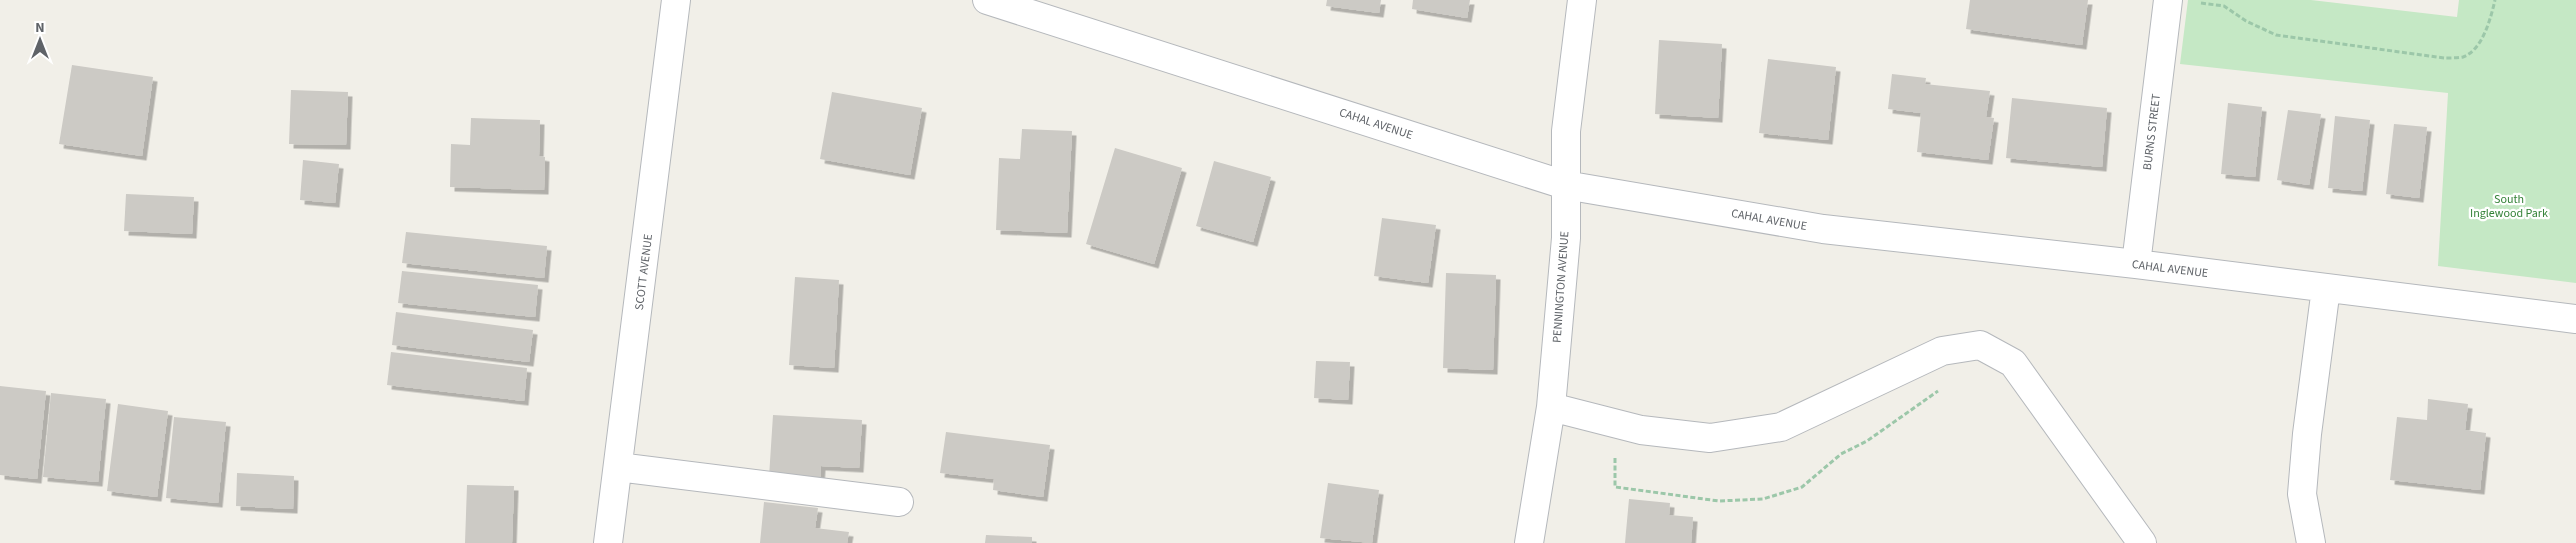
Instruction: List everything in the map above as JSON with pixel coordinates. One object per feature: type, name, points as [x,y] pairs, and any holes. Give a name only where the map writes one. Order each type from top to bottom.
[{"type":"street","name":"SCOTT AVENUE","points":[[608,543],[676,0]]},
{"type":"street","name":"CAHAL AVENUE","points":[[987,0],[1565,185],[1823,229],[2136,264],[2576,319]]},
{"type":"street","name":"PENNINGTON AVENUE","points":[[1529,543],[1551,407],[1566,238],[1566,131],[1582,0]]},
{"type":"street","name":"BURNS STREET","points":[[2136,264],[2168,2]]},
{"type":"street","points":[[2311,543],[2302,494],[2307,434],[2326,288]]},
{"type":"street","points":[[1551,407],[1641,430],[1710,438],[1781,426],[1942,351],[1980,345],[2013,363],[2142,543]]},
{"type":"street","points":[[618,467],[899,502]]},
{"type":"path","points":[[2168,2],[2224,6],[2246,21],[2276,35],[2444,58],[2465,56],[2481,41],[2489,23],[2494,0]]},
{"type":"path","points":[[1611,453],[1616,460],[1615,487],[1719,501],[1763,499],[1802,487],[1841,454],[1867,441],[1939,391]]},
{"type":"green space","name":"South Inglewood Park","points":[[2188,0],[2311,0],[2457,17],[2459,0],[2576,0],[2576,283],[2438,266],[2448,93],[2180,64]]},
{"type":"building","points":[[1327,0],[1381,0],[1379,13],[1326,6]]},
{"type":"building","points":[[1413,0],[1470,0],[1467,18],[1412,9]]},
{"type":"building","points":[[1970,0],[2088,0],[2082,45],[1966,29]]},
{"type":"building","points":[[1659,40],[1722,44],[1718,118],[1655,114]]},
{"type":"building","points":[[1768,59],[1836,67],[1828,140],[1759,133]]},
{"type":"building","points":[[72,65],[153,77],[142,156],[59,144]]},
{"type":"building","points":[[1892,74],[1926,78],[1925,84],[1990,91],[1986,117],[1994,118],[1988,160],[1917,152],[1921,113],[1888,109]]},
{"type":"building","points":[[291,90],[348,92],[346,145],[289,144]]},
{"type":"building","points":[[832,92],[922,108],[910,175],[820,159]]},
{"type":"building","points":[[2012,98],[2107,108],[2102,167],[2006,158]]},
{"type":"building","points":[[2228,103],[2262,107],[2255,177],[2221,174]]},
{"type":"building","points":[[2288,110],[2321,114],[2309,185],[2277,180]]},
{"type":"building","points":[[2335,116],[2370,120],[2362,191],[2328,188]]},
{"type":"building","points":[[471,118],[540,120],[539,156],[545,157],[544,190],[450,187],[451,144],[470,145]]},
{"type":"building","points":[[2394,124],[2427,127],[2419,198],[2386,194]]},
{"type":"building","points":[[1022,129],[1072,131],[1067,233],[996,230],[999,158],[1020,159]]},
{"type":"building","points":[[1115,148],[1182,168],[1154,264],[1086,244]]},
{"type":"building","points":[[303,160],[339,164],[335,203],[300,200]]},
{"type":"building","points":[[1214,161],[1271,177],[1253,242],[1196,226]]},
{"type":"building","points":[[126,194],[194,197],[192,234],[124,231]]},
{"type":"building","points":[[1382,218],[1436,225],[1428,283],[1374,276]]},
{"type":"building","points":[[406,232],[547,246],[544,278],[402,263]]},
{"type":"building","points":[[402,271],[538,285],[535,317],[398,303]]},
{"type":"building","points":[[1446,273],[1496,275],[1493,370],[1443,368]]},
{"type":"building","points":[[795,277],[839,280],[834,368],[789,365]]},
{"type":"building","points":[[396,312],[533,330],[529,362],[392,345]]},
{"type":"building","points":[[391,352],[527,368],[524,401],[387,385]]},
{"type":"building","points":[[1316,361],[1350,362],[1348,400],[1314,398]]},
{"type":"building","points":[[0,386],[46,391],[37,479],[0,475]]},
{"type":"building","points":[[51,393],[106,399],[98,482],[43,477]]},
{"type":"building","points":[[2428,399],[2468,404],[2465,430],[2486,433],[2480,490],[2390,480],[2397,417],[2427,420]]},
{"type":"building","points":[[118,404],[168,411],[157,497],[107,491]]},
{"type":"building","points":[[773,415],[862,420],[859,468],[821,466],[820,480],[769,477]]},
{"type":"building","points":[[174,417],[226,422],[218,503],[166,498]]},
{"type":"building","points":[[946,432],[1050,445],[1043,497],[993,490],[994,479],[940,473]]},
{"type":"building","points":[[237,473],[294,476],[293,509],[236,506]]},
{"type":"building","points":[[1328,483],[1379,490],[1372,543],[1320,538]]},
{"type":"building","points":[[467,485],[514,486],[512,543],[465,543]]},
{"type":"building","points":[[1629,499],[1670,503],[1669,515],[1693,517],[1691,543],[1625,543]]},
{"type":"building","points":[[764,502],[818,508],[815,528],[849,532],[847,543],[760,543]]},
{"type":"building","points":[[986,535],[1032,537],[1032,543],[985,543]]}]
